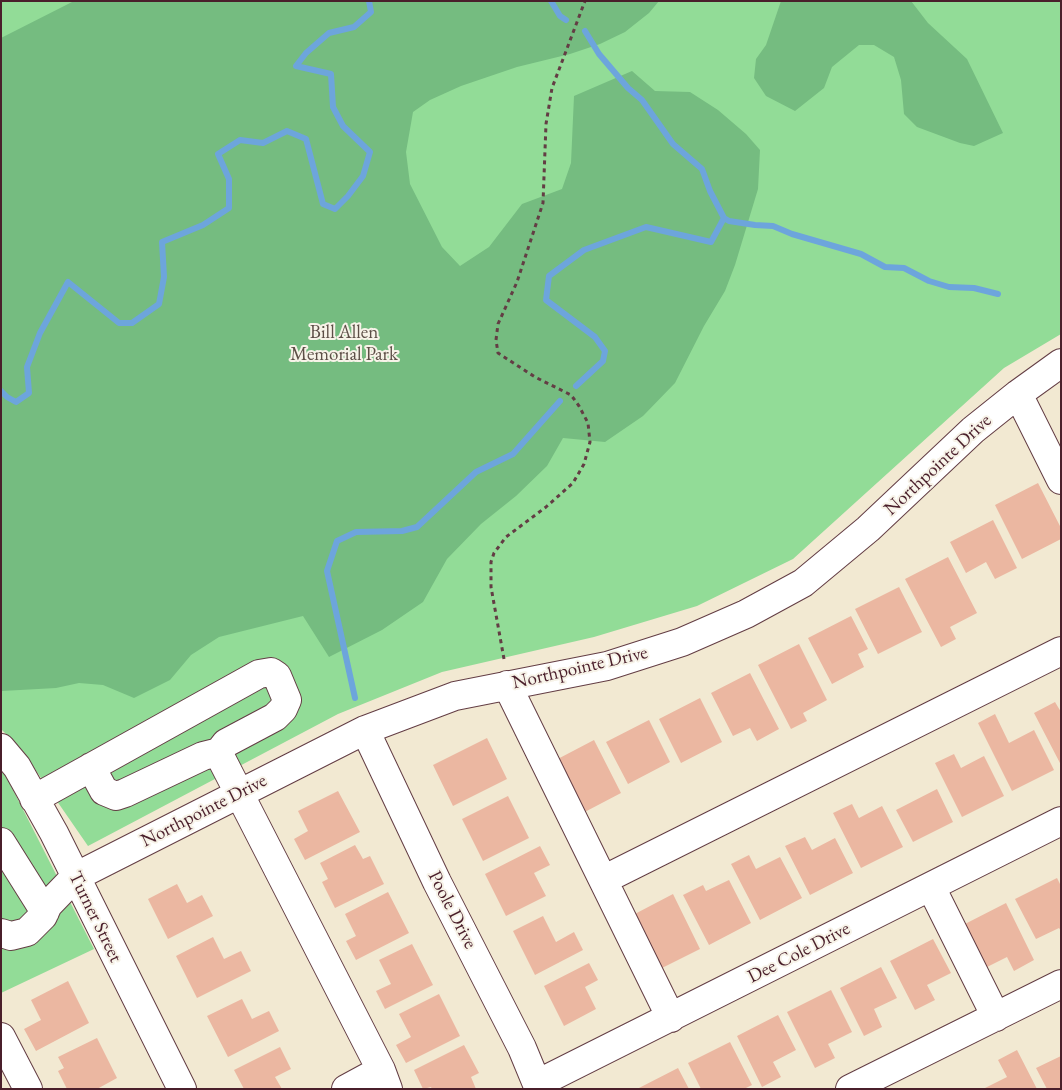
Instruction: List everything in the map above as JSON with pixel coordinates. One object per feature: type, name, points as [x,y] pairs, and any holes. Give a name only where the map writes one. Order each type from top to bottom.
[{"type":"street","name":"Northpointe Drive","points":[[75,877],[365,730],[455,696],[505,672],[607,666],[682,642],[746,614],[803,583],[868,529],[973,430],[1061,363]]},
{"type":"street","points":[[1018,394],[1061,480]]},
{"type":"street","points":[[603,880],[1061,651]]},
{"type":"street","points":[[34,799],[91,767],[259,674],[271,672],[278,676],[287,700],[283,709],[274,717],[226,743],[219,752],[203,756],[116,796],[104,791],[91,767]]},
{"type":"street","points":[[505,672],[603,880],[671,1018]]},
{"type":"street","name":"Poole Drive","points":[[365,730],[437,882],[522,1048],[538,1086]]},
{"type":"street","name":"Turner Street","points":[[1,748],[16,767],[34,799],[182,1089]]},
{"type":"street","points":[[219,752],[238,794],[385,1080],[346,1089]]},
{"type":"street","name":"Dee Cole Drive","points":[[538,1086],[1061,821]]},
{"type":"street","points":[[1,842],[45,912]]},
{"type":"street","points":[[1,933],[11,936],[27,932],[75,877]]},
{"type":"street","points":[[931,887],[996,1017]]},
{"type":"street","points":[[850,1089],[1061,984]]},
{"type":"street","points":[[1,1037],[28,1089]]},
{"type":"path","points":[[505,672],[491,587],[491,562],[494,553],[506,537],[573,484],[584,464],[590,442],[588,423],[580,406],[571,395],[535,378],[498,353],[496,340],[498,324],[517,282],[543,203],[546,124],[552,88],[585,1]]},
{"type":"green space","name":"Bill Allen Memorial Park","points":[[1,1],[1061,1],[1061,334],[1004,368],[793,559],[697,606],[594,637],[442,672],[338,714],[88,846],[21,749],[1,729]]},
{"type":"green space","points":[[74,1],[659,1],[649,13],[625,32],[600,44],[570,54],[517,67],[461,86],[430,100],[413,112],[406,152],[410,184],[442,247],[460,266],[489,247],[522,204],[562,189],[571,163],[574,96],[632,71],[655,91],[690,92],[718,110],[746,134],[760,150],[758,189],[735,265],[725,291],[704,326],[675,383],[643,416],[605,442],[563,438],[547,466],[516,496],[481,524],[447,559],[423,602],[382,630],[329,657],[303,616],[219,637],[191,655],[170,680],[134,698],[103,685],[79,683],[56,688],[2,691],[1,38]]},
{"type":"green space","points":[[781,1],[911,1],[928,23],[967,59],[1003,133],[974,146],[960,143],[917,127],[904,114],[901,80],[894,57],[874,45],[859,45],[832,67],[824,88],[795,111],[766,96],[754,78],[756,59],[766,45]]},
{"type":"green space","points":[[1,771],[6,776],[94,949],[1,993]]},
{"type":"building","points":[[1038,483],[1061,528],[1061,539],[1022,559],[995,505]]},
{"type":"building","points":[[993,520],[1017,568],[995,579],[986,562],[966,573],[950,542]]},
{"type":"building","points":[[948,557],[977,613],[950,627],[956,639],[941,647],[905,579]]},
{"type":"building","points":[[899,587],[922,632],[878,654],[855,609]]},
{"type":"building","points":[[851,616],[868,649],[858,654],[864,667],[832,684],[808,638]]},
{"type":"building","points":[[799,644],[827,700],[803,713],[807,721],[791,729],[758,665]]},
{"type":"building","points":[[750,673],[779,729],[757,741],[750,728],[733,736],[711,693]]},
{"type":"building","points":[[700,698],[722,742],[681,763],[659,719]]},
{"type":"building","points":[[1055,702],[1061,712],[1061,765],[1034,713]]},
{"type":"building","points":[[995,714],[1009,743],[1034,730],[1054,770],[1012,791],[978,723]]},
{"type":"building","points":[[649,720],[670,762],[628,784],[606,742]]},
{"type":"building","points":[[487,738],[507,779],[453,806],[433,765]]},
{"type":"building","points":[[594,740],[621,793],[579,815],[552,762]]},
{"type":"building","points":[[954,754],[961,768],[984,756],[1004,796],[962,817],[935,763]]},
{"type":"building","points":[[937,789],[953,822],[913,842],[896,810]]},
{"type":"building","points":[[338,791],[360,832],[305,860],[294,839],[308,831],[298,811]]},
{"type":"building","points":[[508,796],[529,838],[483,861],[462,819]]},
{"type":"building","points":[[852,804],[859,818],[882,806],[903,847],[861,868],[833,813]]},
{"type":"building","points":[[805,837],[812,850],[835,838],[853,873],[810,895],[785,846]]},
{"type":"building","points":[[355,845],[363,859],[370,856],[384,884],[335,908],[322,882],[328,879],[320,863]]},
{"type":"building","points":[[540,846],[550,865],[534,873],[546,896],[506,916],[485,874]]},
{"type":"building","points":[[749,855],[756,869],[780,857],[802,898],[760,920],[731,864]]},
{"type":"building","points":[[1057,878],[1061,886],[1061,931],[1059,928],[1036,939],[1015,899]]},
{"type":"building","points":[[729,880],[751,923],[709,945],[683,895],[703,885],[706,891]]},
{"type":"building","points":[[177,884],[187,903],[202,895],[213,916],[168,939],[148,899]]},
{"type":"building","points":[[388,892],[409,933],[356,960],[346,941],[356,936],[345,914]]},
{"type":"building","points":[[673,894],[700,949],[658,970],[631,916]]},
{"type":"building","points":[[1006,903],[1034,960],[1014,971],[1007,957],[985,968],[963,925]]},
{"type":"building","points":[[543,916],[556,942],[574,932],[583,950],[535,975],[513,931]]},
{"type":"building","points":[[213,937],[224,959],[241,951],[251,971],[197,998],[176,956]]},
{"type":"building","points":[[933,939],[951,973],[927,985],[935,1000],[915,1010],[890,961]]},
{"type":"building","points":[[412,944],[433,985],[385,1009],[376,991],[391,984],[379,960]]},
{"type":"building","points":[[589,963],[598,980],[585,987],[596,1009],[564,1026],[544,986]]},
{"type":"building","points":[[881,967],[897,998],[874,1009],[882,1027],[864,1036],[840,988]]},
{"type":"building","points":[[68,981],[89,1023],[36,1051],[24,1029],[41,1020],[31,1000]]},
{"type":"building","points":[[831,990],[852,1032],[828,1044],[835,1058],[815,1068],[787,1012]]},
{"type":"building","points":[[439,994],[460,1036],[406,1063],[396,1045],[411,1037],[399,1014]]},
{"type":"building","points":[[242,999],[252,1019],[269,1011],[279,1031],[228,1057],[207,1016]]},
{"type":"building","points":[[778,1015],[796,1050],[773,1062],[781,1077],[762,1087],[737,1036]]},
{"type":"building","points":[[97,1038],[117,1078],[97,1089],[67,1089],[58,1071],[64,1068],[58,1057]]},
{"type":"building","points":[[730,1042],[752,1085],[744,1089],[701,1089],[688,1063]]},
{"type":"building","points":[[464,1045],[479,1073],[471,1077],[476,1089],[432,1089],[431,1087],[423,1089],[414,1070]]},
{"type":"building","points":[[280,1047],[291,1069],[275,1077],[282,1089],[244,1089],[234,1070]]},
{"type":"building","points":[[1017,1050],[1037,1089],[983,1089],[1007,1077],[998,1060]]},
{"type":"building","points":[[1061,1056],[1061,1089],[1047,1089],[1036,1068]]},
{"type":"building","points":[[678,1068],[689,1089],[637,1089]]},
{"type":"waterway","points":[[1,391],[16,402],[29,393],[27,367],[40,333],[68,282],[119,323],[132,323],[159,304],[164,277],[162,242],[203,225],[229,208],[229,179],[218,154],[240,140],[263,143],[287,131],[306,139],[323,204],[335,209],[348,196],[363,176],[370,152],[343,126],[333,107],[331,74],[296,66],[306,53],[329,33],[354,27],[371,12],[369,1]]},
{"type":"waterway","points":[[551,1],[560,16],[566,20]]},
{"type":"waterway","points":[[576,386],[603,361],[605,351],[595,337],[546,300],[549,276],[584,250],[646,227],[711,242],[724,218],[710,191],[702,169],[673,144],[642,100],[628,88],[599,54],[585,31]]},
{"type":"waterway","points":[[724,218],[729,221],[773,226],[792,234],[861,254],[885,267],[904,268],[929,281],[949,287],[974,288],[998,294]]},
{"type":"waterway","points":[[355,698],[327,571],[337,541],[356,532],[402,531],[417,527],[476,472],[513,454],[560,401]]}]
